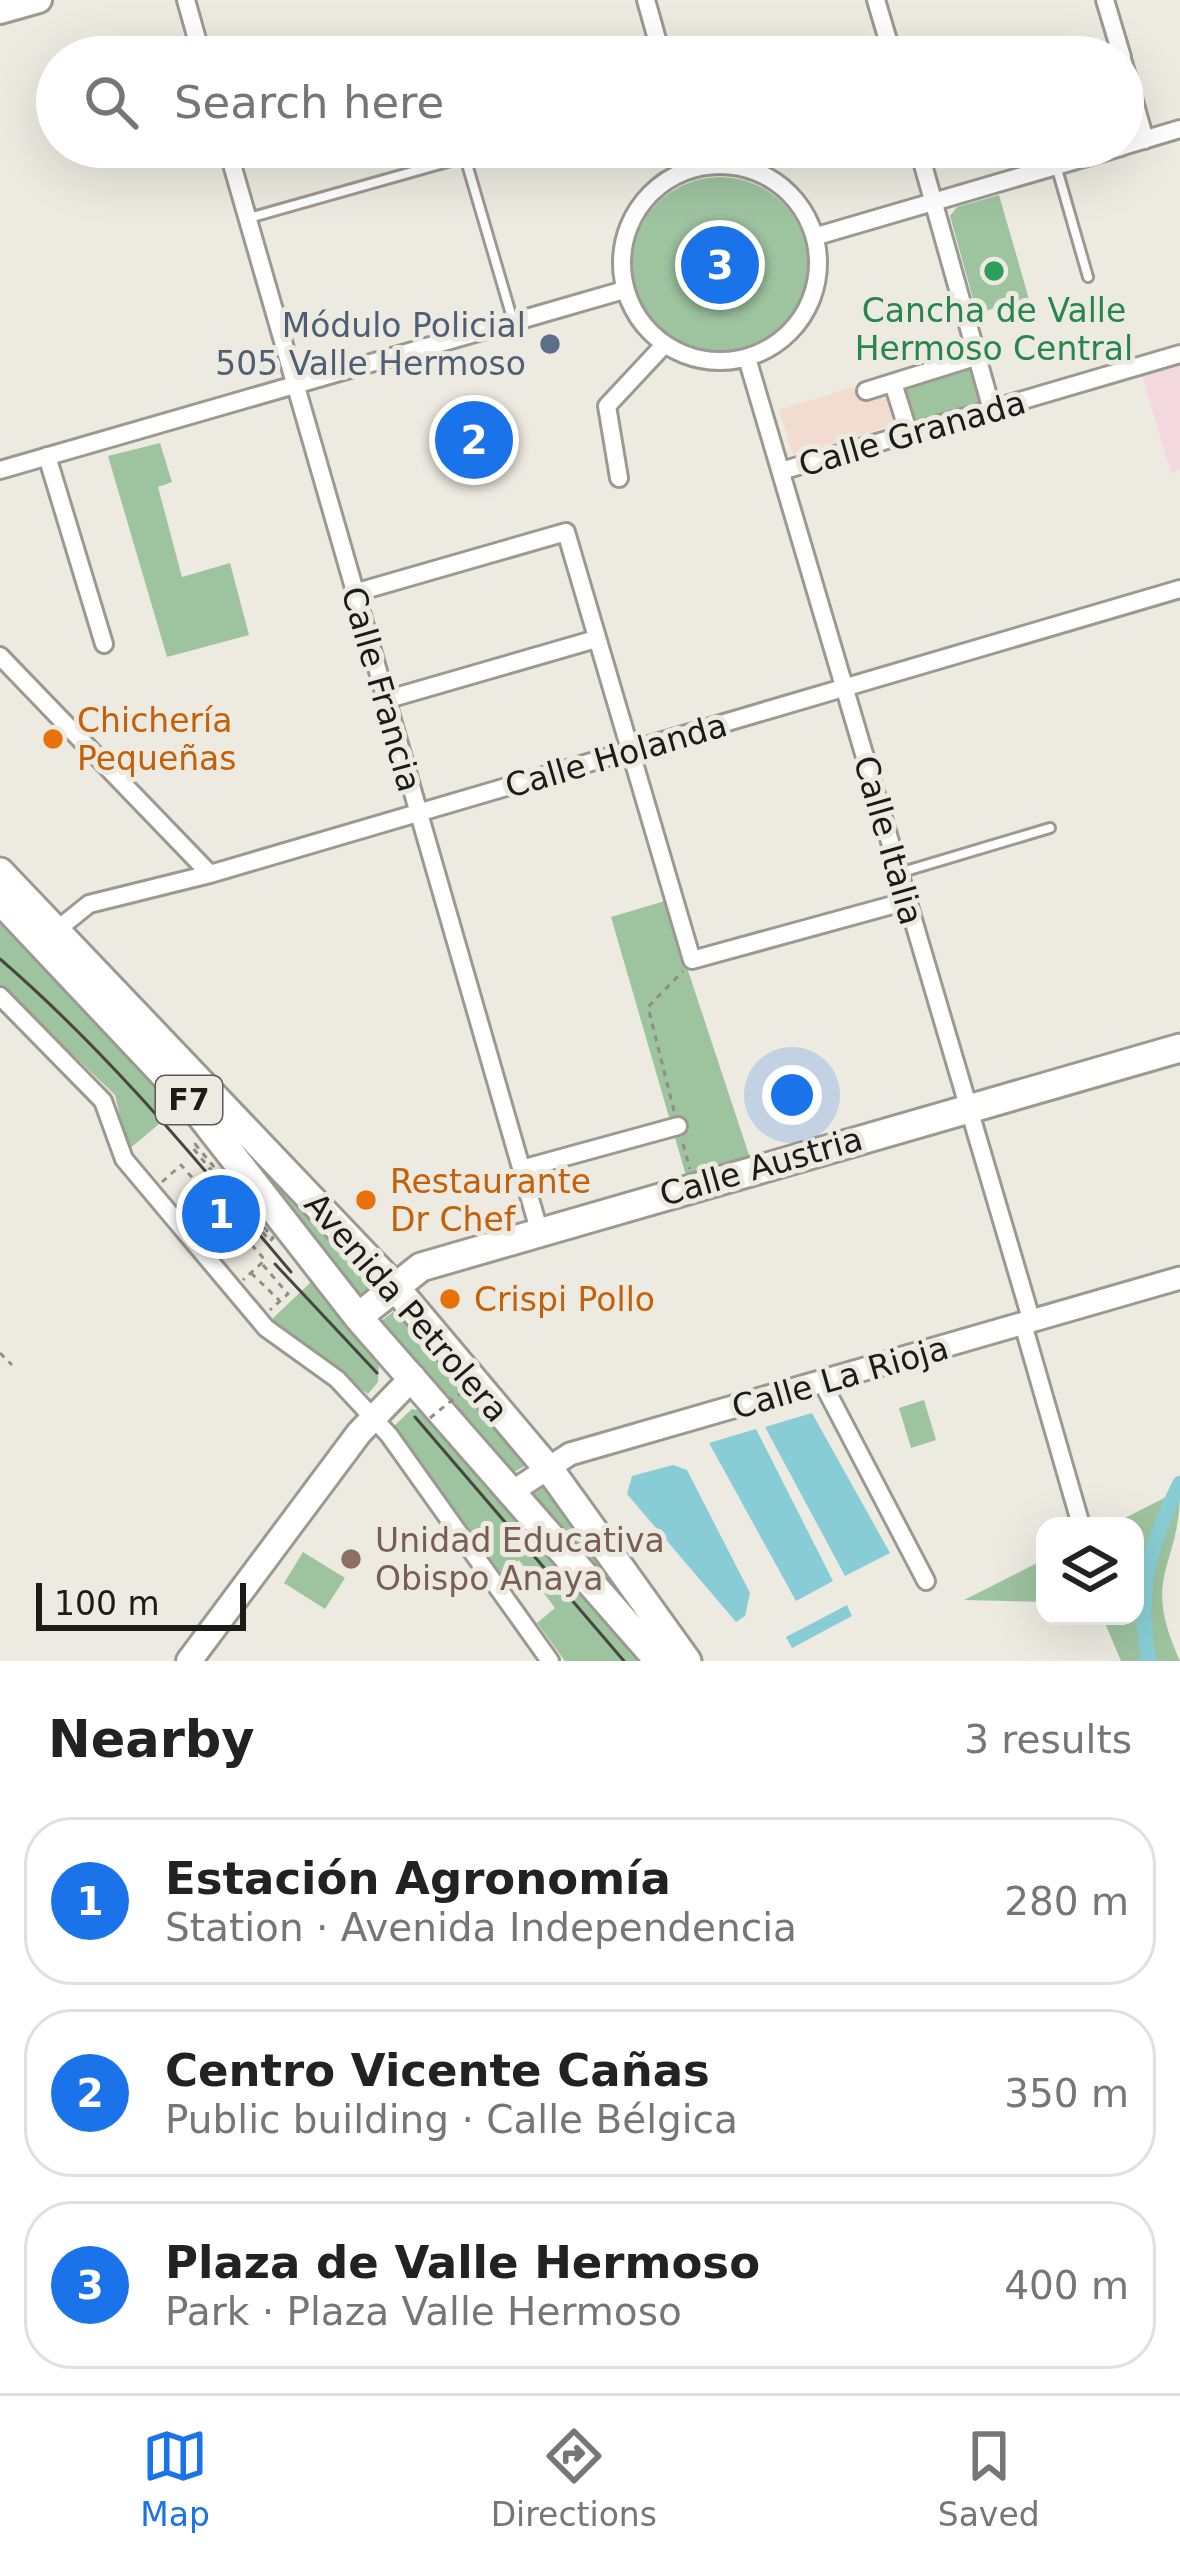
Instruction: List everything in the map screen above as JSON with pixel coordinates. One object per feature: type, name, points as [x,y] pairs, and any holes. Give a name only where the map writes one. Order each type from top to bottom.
[{"type":"highway","name":"Avenida Petrolera","points":[[0,872],[394,1286],[547,1468],[687,1661]]},
{"type":"highway","name":"Avenida Petrolera","points":[[0,900],[191,1103],[358,1317],[659,1661]]},
{"type":"highway","name":"Calle Austria","points":[[358,1317],[421,1267],[1180,1048]]},
{"type":"main road","points":[[0,11],[39,0]]},
{"type":"main road","points":[[188,1661],[374,1418],[413,1377]]},
{"type":"street","points":[[185,0],[196,36]]},
{"type":"street","points":[[646,0],[656,36]]},
{"type":"street","points":[[876,0],[886,36]]},
{"type":"street","points":[[1105,0],[1115,36]]},
{"type":"street","points":[[1144,136],[1145,140],[1180,129]]},
{"type":"street","name":"Calle Francia","points":[[233,168],[539,1230]]},
{"type":"street","points":[[693,168],[752,170],[780,185],[802,208],[817,236],[819,265],[809,304],[783,338],[747,358],[704,361],[664,345],[634,313],[624,290],[622,242],[640,204],[662,183],[693,168]]},
{"type":"street","points":[[924,168],[992,410]]},
{"type":"street","points":[[817,236],[1050,168]]},
{"type":"street","points":[[0,470],[624,290]]},
{"type":"street","points":[[619,478],[607,406],[664,345]]},
{"type":"street","name":"Calle Granada","points":[[781,471],[1180,354]]},
{"type":"street","points":[[866,391],[978,356]]},
{"type":"street","name":"Calle Italia","points":[[747,358],[967,1106],[1079,1517]]},
{"type":"street","points":[[893,383],[909,434]]},
{"type":"street","points":[[47,456],[104,644]]},
{"type":"street","points":[[353,593],[566,532],[692,960],[907,901]]},
{"type":"street","name":"Calle Holanda","points":[[58,929],[89,904],[419,814],[1180,589]]},
{"type":"street","points":[[385,700],[596,639]]},
{"type":"street","points":[[0,656],[210,874]]},
{"type":"street","points":[[0,996],[103,1100],[124,1159],[266,1328],[337,1379],[374,1418],[550,1661]]},
{"type":"street","points":[[521,1169],[678,1126]]},
{"type":"street","name":"Calle La Rioja","points":[[509,1494],[570,1454],[1180,1278]]},
{"type":"street","points":[[822,1382],[926,1581]]},
{"type":"lane","points":[[247,219],[412,168]]},
{"type":"lane","points":[[469,168],[513,322]]},
{"type":"lane","points":[[1058,168],[1088,278]]},
{"type":"lane","points":[[898,873],[1050,828]]},
{"type":"path","points":[[692,960],[648,1007],[695,1185]]},
{"type":"path","points":[[195,1144],[273,1238],[269,1240],[192,1147],[195,1144]]},
{"type":"path","points":[[151,1191],[181,1165],[265,1260],[233,1288]]},
{"type":"path","points":[[262,1263],[288,1294],[268,1312]]},
{"type":"path","points":[[251,1273],[280,1301]]},
{"type":"path","points":[[0,1353],[12,1365]]},
{"type":"path","points":[[430,1418],[482,1375]]},
{"type":"shaded area","points":[[1180,361],[1180,470],[1171,473],[1141,372]]},
{"type":"shaded area","points":[[860,385],[865,400],[889,392],[899,423],[793,455],[779,410]]},
{"type":"green space","points":[[720,177],[754,184],[782,203],[801,231],[808,265],[801,299],[782,327],[754,346],[720,353],[686,346],[658,327],[639,299],[632,265],[639,231],[658,203],[686,184]]},
{"type":"green space","points":[[999,195],[1029,299],[977,313],[950,216],[957,207]]},
{"type":"green space","points":[[969,365],[979,402],[912,423],[901,385]]},
{"type":"green space","points":[[160,443],[172,482],[158,487],[182,577],[230,563],[249,635],[167,657],[108,456]]},
{"type":"green space","points":[[665,901],[751,1161],[687,1179],[611,917]]},
{"type":"green space","points":[[0,912],[183,1104],[128,1150],[115,1095],[0,985]]},
{"type":"green space","points":[[46,928],[378,1284],[358,1302]]},
{"type":"green space","points":[[312,1281],[379,1363],[378,1382],[368,1394],[270,1321]]},
{"type":"green space","points":[[394,1311],[527,1465],[510,1474],[380,1322]]},
{"type":"green space","points":[[924,1400],[936,1440],[911,1448],[899,1408]]},
{"type":"green space","points":[[412,1409],[423,1411],[639,1661],[565,1661],[537,1623],[555,1608],[519,1560],[501,1574],[394,1426]]},
{"type":"green space","points":[[550,1482],[649,1628],[525,1501]]},
{"type":"green space","points":[[1180,1490],[1162,1589],[1169,1632],[1180,1661],[1121,1661],[1106,1625],[1144,1625],[1144,1517],[1127,1517]]},
{"type":"green space","points":[[303,1552],[345,1578],[325,1609],[284,1583]]},
{"type":"green space","points":[[1036,1564],[1036,1602],[964,1600]]},
{"type":"water","points":[[812,1413],[890,1553],[845,1576],[765,1427]]},
{"type":"water","points":[[756,1429],[833,1581],[796,1601],[709,1443]]},
{"type":"water","points":[[673,1465],[687,1470],[750,1593],[745,1616],[736,1622],[627,1494],[632,1476]]},
{"type":"water","points":[[847,1605],[852,1616],[792,1648],[786,1637]]},
{"type":"waterway","points":[[1149,1661],[1144,1612],[1148,1569],[1180,1483]]},
{"type":"tram line","points":[[0,959],[116,1071],[291,1272]]},
{"type":"tram line","points":[[275,1264],[377,1373]]},
{"type":"tram line","points":[[415,1417],[624,1661]]},
{"type":"place","name":"Plaza de Valle Hermoso","points":[[720,265]]},
{"type":"place","name":"Cancha de Valle Hermoso Central","points":[[994,271]]},
{"type":"place","name":"Módulo Policial 505 Valle Hermoso","points":[[550,344]]},
{"type":"place","name":"Centro Vicente Cañas","points":[[474,440]]},
{"type":"place","name":"Chichería Pequeñas","points":[[53,739]]},
{"type":"place","name":"Restaurante Dr Chef","points":[[366,1200]]},
{"type":"place","name":"Estación Agronomía","points":[[221,1214]]},
{"type":"place","name":"Crispi Pollo","points":[[450,1299]]},
{"type":"place","name":"Unidad Educativa Obispo Anaya","points":[[351,1559]]}]
